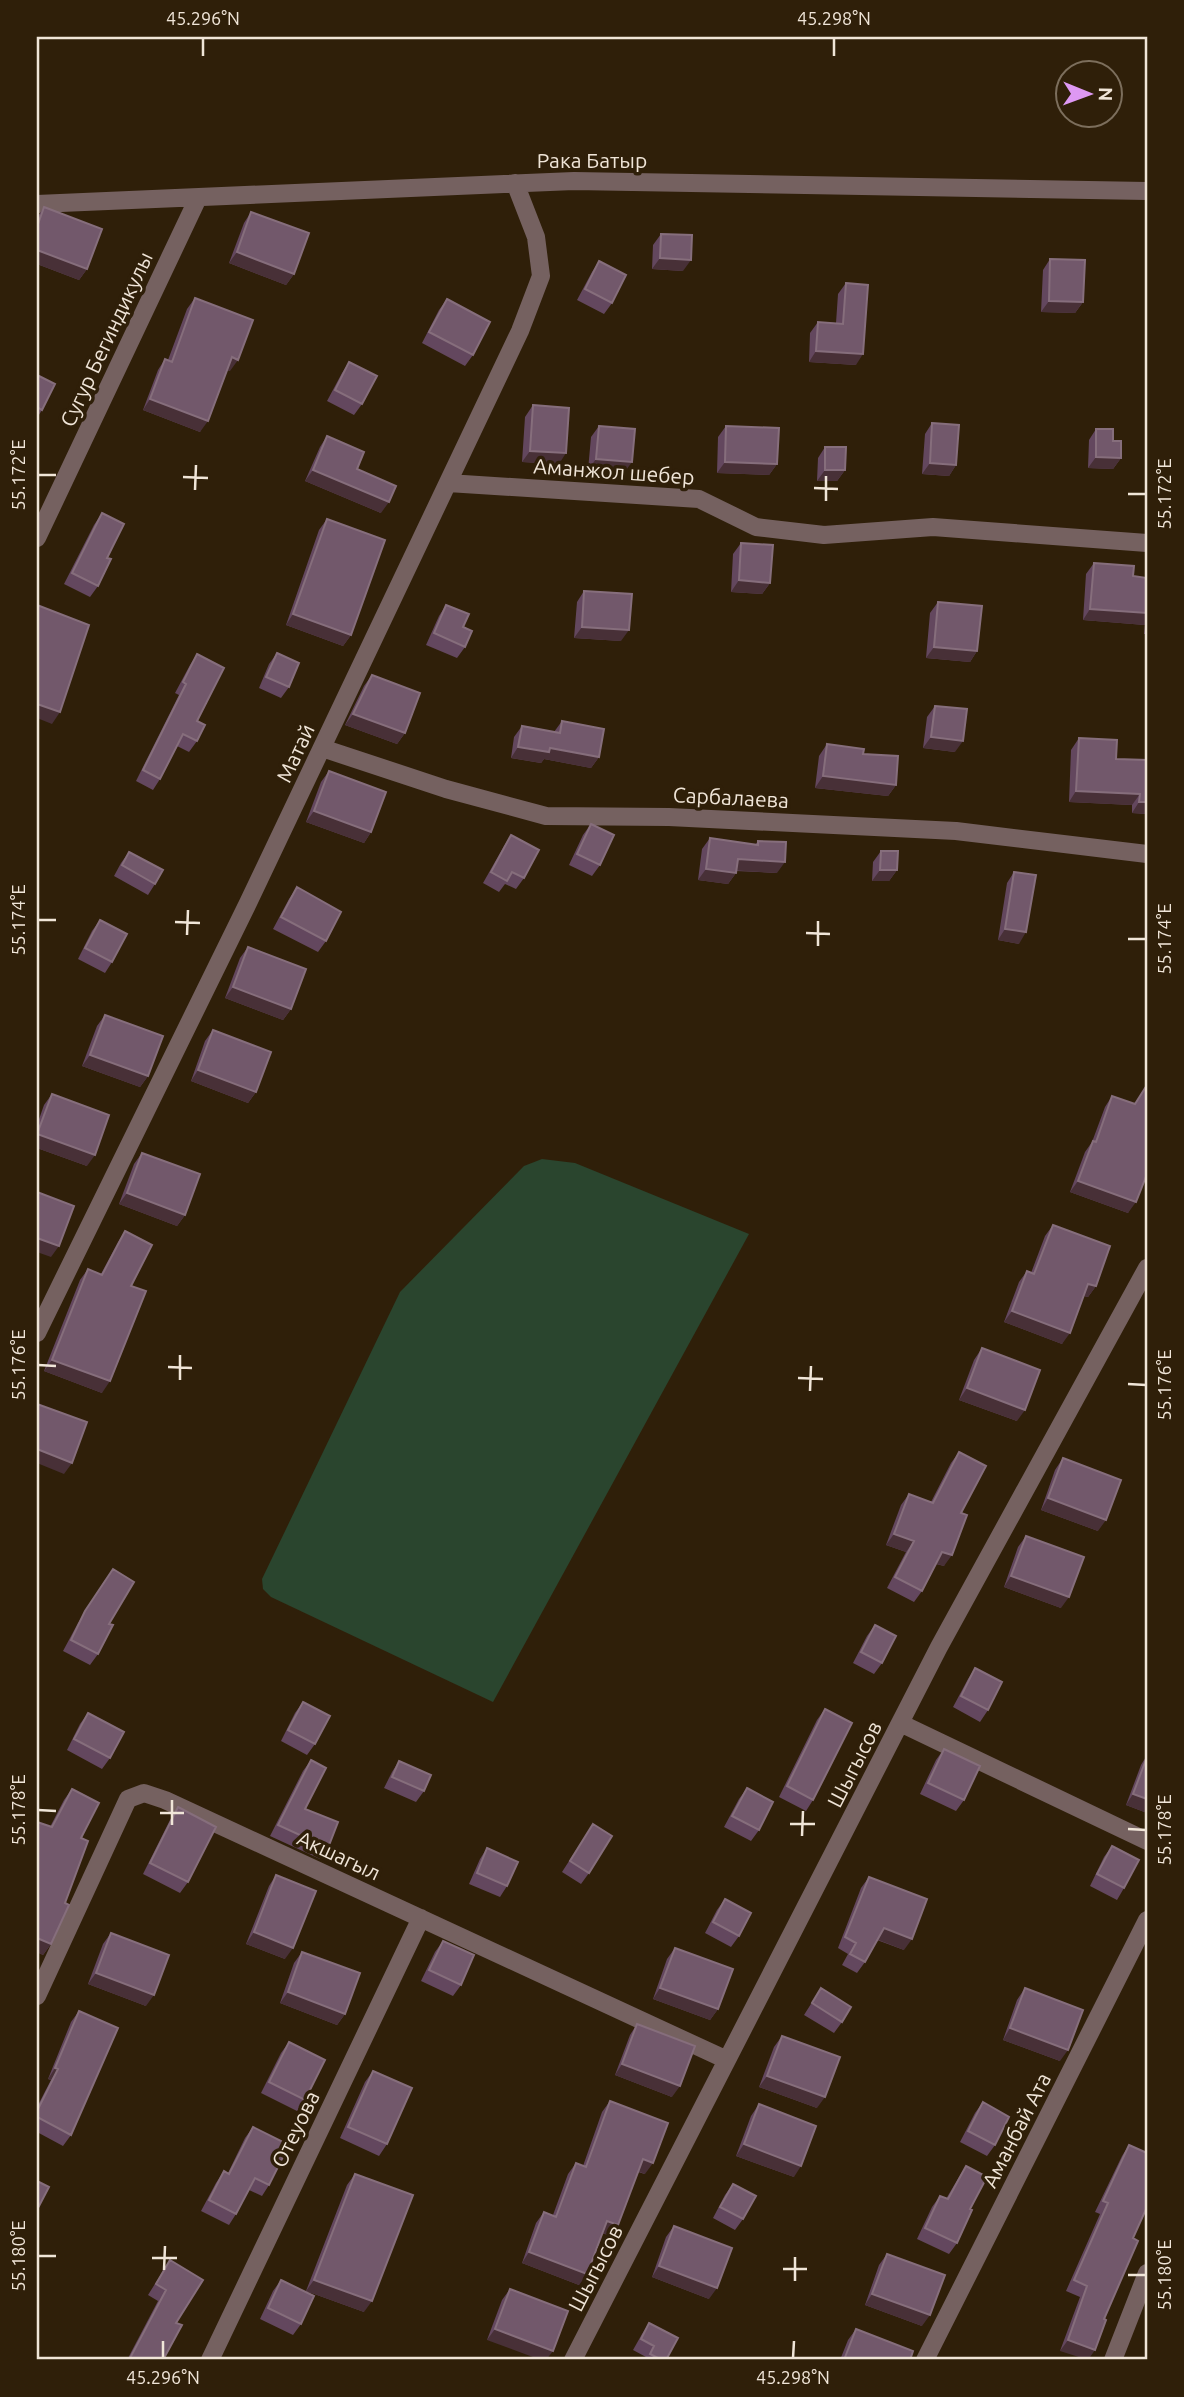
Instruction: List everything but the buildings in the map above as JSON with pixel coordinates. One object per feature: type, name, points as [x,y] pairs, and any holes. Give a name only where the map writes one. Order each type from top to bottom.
[{"type":"street","name":"Рака Батыр","points":[[37,204],[588,181],[1147,191]]},
{"type":"street","name":"Матай","points":[[37,1333],[248,903],[520,331],[541,276],[536,237],[515,183]]},
{"type":"street","name":"Сугур Бегиндикулы","points":[[37,538],[198,198]]},
{"type":"street","name":"Аманжол шебер","points":[[448,483],[699,499],[756,527],[824,535],[933,527],[1147,543]]},
{"type":"street","name":"Сарбалаева","points":[[322,748],[446,789],[547,817],[670,817],[956,831],[1147,854]]},
{"type":"street","name":"Шыгысов","points":[[573,2360],[946,1635],[1147,1268]]},
{"type":"street","points":[[900,1723],[1147,1841]]},
{"type":"street","name":"Акшагыл","points":[[37,1996],[128,1799],[144,1793],[165,1800],[727,2060]]},
{"type":"street","name":"Отеуова","points":[[209,2360],[421,1918]]},
{"type":"street","name":"Аманбай Ата","points":[[925,2360],[1147,1920]]},
{"type":"street","points":[[1113,2360],[1147,2273]]},
{"type":"green space","points":[[542,1159],[575,1163],[749,1234],[493,1702],[271,1597],[263,1589],[262,1579],[400,1292],[524,1166]]}]
